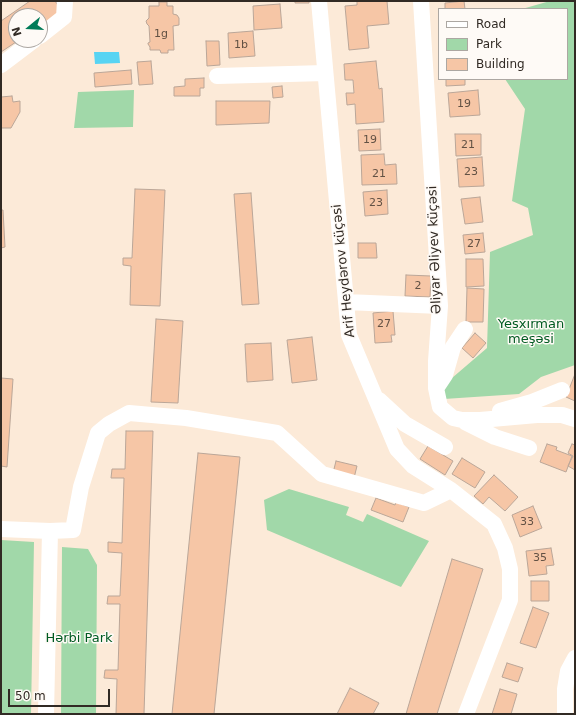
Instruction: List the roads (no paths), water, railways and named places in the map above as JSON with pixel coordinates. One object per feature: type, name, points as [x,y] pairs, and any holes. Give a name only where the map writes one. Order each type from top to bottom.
[{"type":"street","points":[[48,30],[64,17],[65,1]]},
{"type":"street","name":"Arif Heydərov küçəsi","points":[[319,1],[348,335],[397,449],[413,466],[451,490],[494,524],[505,548],[510,569],[510,600],[466,714]]},
{"type":"street","name":"Əliyar Əliyev küçəsi","points":[[421,1],[440,306],[436,361],[436,388],[440,407],[452,418],[462,420],[537,415],[562,415],[575,419]]},
{"type":"street","points":[[1,65],[23,48]]},
{"type":"street","points":[[217,76],[325,73]]},
{"type":"street","points":[[346,302],[440,306]]},
{"type":"street","points":[[436,388],[445,375],[453,347],[465,329]]},
{"type":"street","points":[[480,420],[492,414],[532,402],[562,390]]},
{"type":"street","points":[[375,396],[405,424],[445,447]]},
{"type":"street","points":[[1,529],[50,531],[73,530],[81,487],[98,433],[109,424],[129,413],[186,418],[277,433],[322,474],[424,502],[451,490]]},
{"type":"street","points":[[462,420],[495,437],[529,448]]},
{"type":"street","points":[[46,714],[50,531]]},
{"type":"street","points":[[565,714],[565,689],[568,671],[575,658]]},
{"type":"water","points":[[94,52],[119,52],[120,63],[95,64]]},
{"type":"park label","name":"Yesxırman meşəsi","points":[[531,332]]},
{"type":"park label","name":"Hərbi Park","points":[[79,639]]}]
